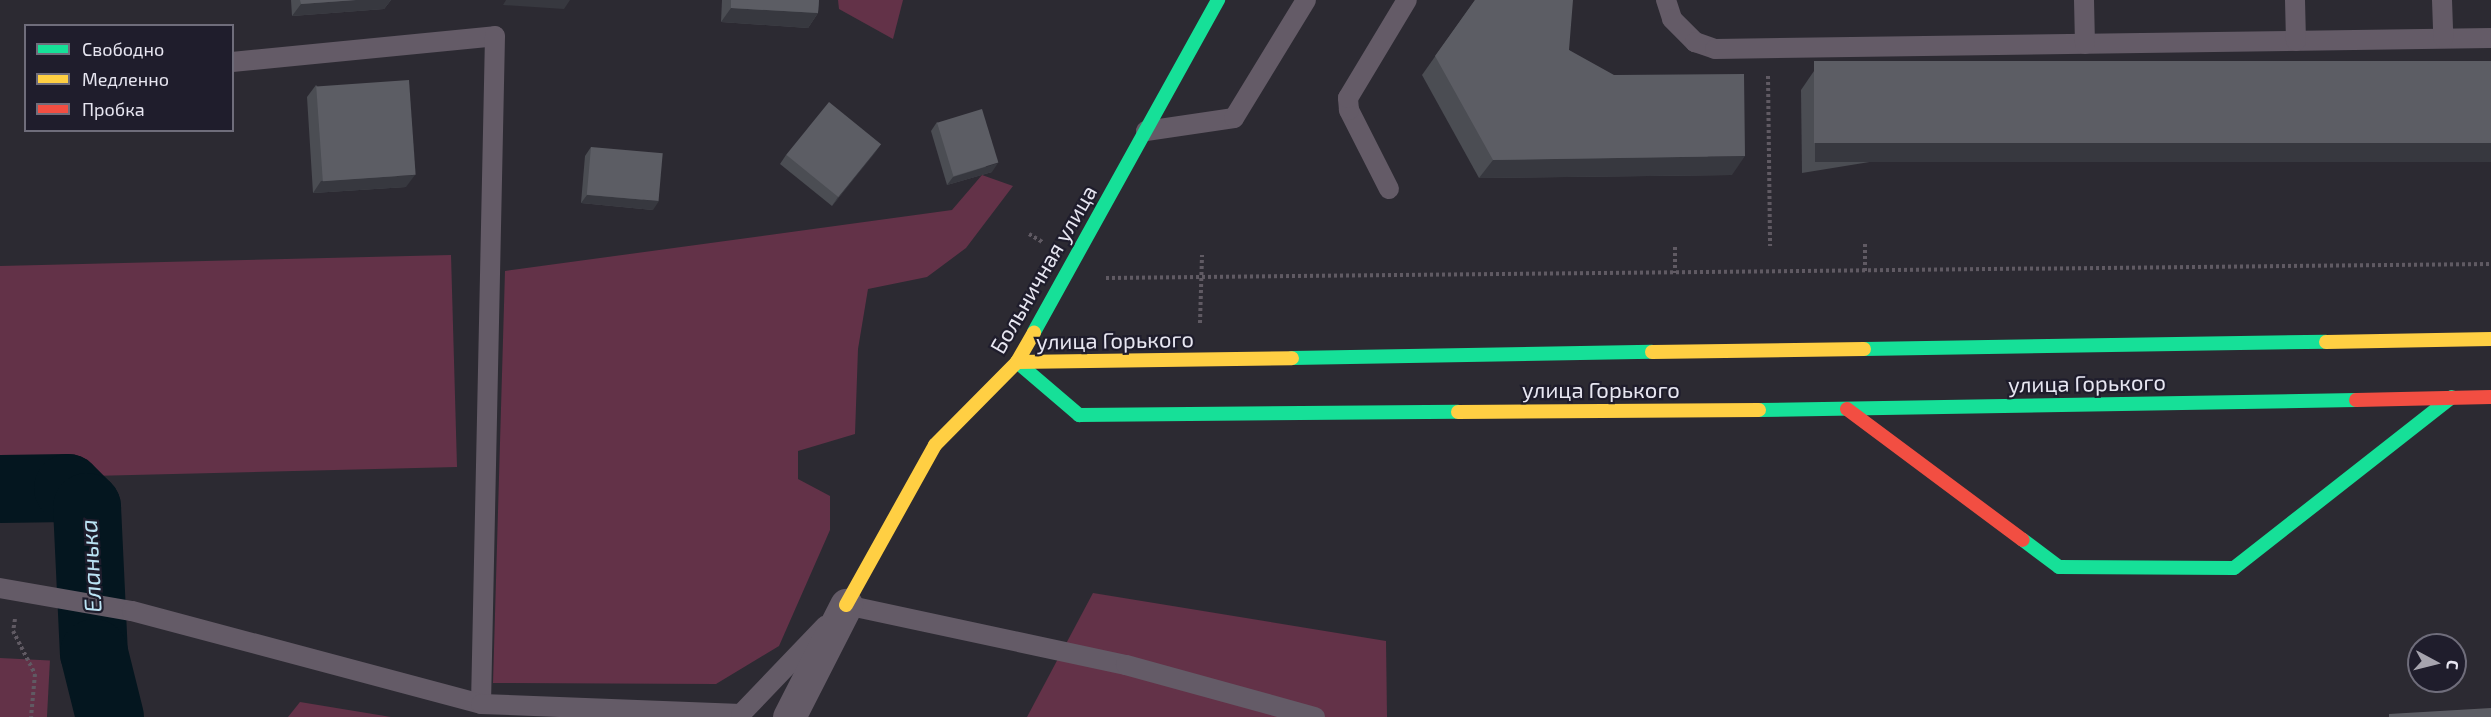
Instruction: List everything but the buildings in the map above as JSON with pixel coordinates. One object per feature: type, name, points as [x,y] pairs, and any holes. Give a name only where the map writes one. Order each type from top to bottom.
[{"type":"main road","name":"Больничная улица","points":[[846,605],[935,445],[1017,362],[1218,0]]},
{"type":"main road","name":"улица Горького","points":[[1017,362],[2491,339]]},
{"type":"main road","name":"улица Горького","points":[[1017,362],[1079,415],[1847,409],[2491,397]]},
{"type":"main road","points":[[1847,409],[2059,567],[2234,568],[2452,398]]},
{"type":"street","points":[[789,717],[846,605]]},
{"type":"lane","points":[[1146,131],[1234,118],[1306,0]]},
{"type":"lane","points":[[1389,189],[1349,110],[1348,98],[1407,0]]},
{"type":"lane","points":[[1666,0],[1672,19],[1703,48],[1768,49],[2491,38]]},
{"type":"lane","points":[[2084,0],[2085,44]]},
{"type":"lane","points":[[2295,0],[2296,41]]},
{"type":"lane","points":[[2442,0],[2443,38]]},
{"type":"lane","points":[[234,62],[495,36],[481,704]]},
{"type":"lane","points":[[0,588],[132,611],[481,704],[741,714],[846,605]]},
{"type":"lane","points":[[774,717],[846,605]]},
{"type":"lane","points":[[846,605],[1125,665],[1315,717]]},
{"type":"path","points":[[1768,49],[1770,246]]},
{"type":"path","points":[[1865,244],[1865,272]]},
{"type":"path","points":[[1675,247],[1675,273]]},
{"type":"path","points":[[1200,336],[1202,255]]},
{"type":"path","points":[[1131,280],[2491,264]]},
{"type":"path","points":[[20,592],[12,632],[35,674],[31,717]]},
{"type":"shaded area","points":[[838,0],[903,0],[893,39],[839,9]]},
{"type":"shaded area","points":[[982,175],[1013,186],[966,248],[927,277],[868,289],[858,349],[855,434],[798,451],[798,479],[830,496],[830,530],[779,646],[716,684],[493,683],[505,271],[952,210]]},
{"type":"shaded area","points":[[451,255],[457,467],[91,476],[0,465],[0,266]]},
{"type":"shaded area","points":[[1093,593],[1386,641],[1387,717],[1027,717]]},
{"type":"shaded area","points":[[0,658],[50,661],[47,717],[0,717]]},
{"type":"shaded area","points":[[300,702],[391,717],[288,717]]},
{"type":"waterway","name":"Еланька","points":[[0,489],[68,488],[87,507],[94,653],[110,717]]},
{"type":"traffic: fast","points":[[1034,332],[1218,0]]},
{"type":"traffic: fast","points":[[1864,349],[2326,342]]},
{"type":"traffic: fast","points":[[1292,358],[1652,352]]},
{"type":"traffic: fast","points":[[1017,362],[1079,415],[1458,412]]},
{"type":"traffic: fast","points":[[2023,540],[2059,567],[2234,568],[2452,397]]},
{"type":"traffic: fast","points":[[1759,410],[2356,400]]},
{"type":"traffic: slow","points":[[846,605],[935,445],[1017,362],[1034,332]]},
{"type":"traffic: slow","points":[[2326,342],[2491,339]]},
{"type":"traffic: slow","points":[[1652,352],[1864,349]]},
{"type":"traffic: slow","points":[[1017,362],[1292,358]]},
{"type":"traffic: slow","points":[[1458,412],[1759,410]]},
{"type":"traffic: jam","points":[[2356,400],[2491,397]]},
{"type":"traffic: jam","points":[[1847,409],[2023,540]]}]
